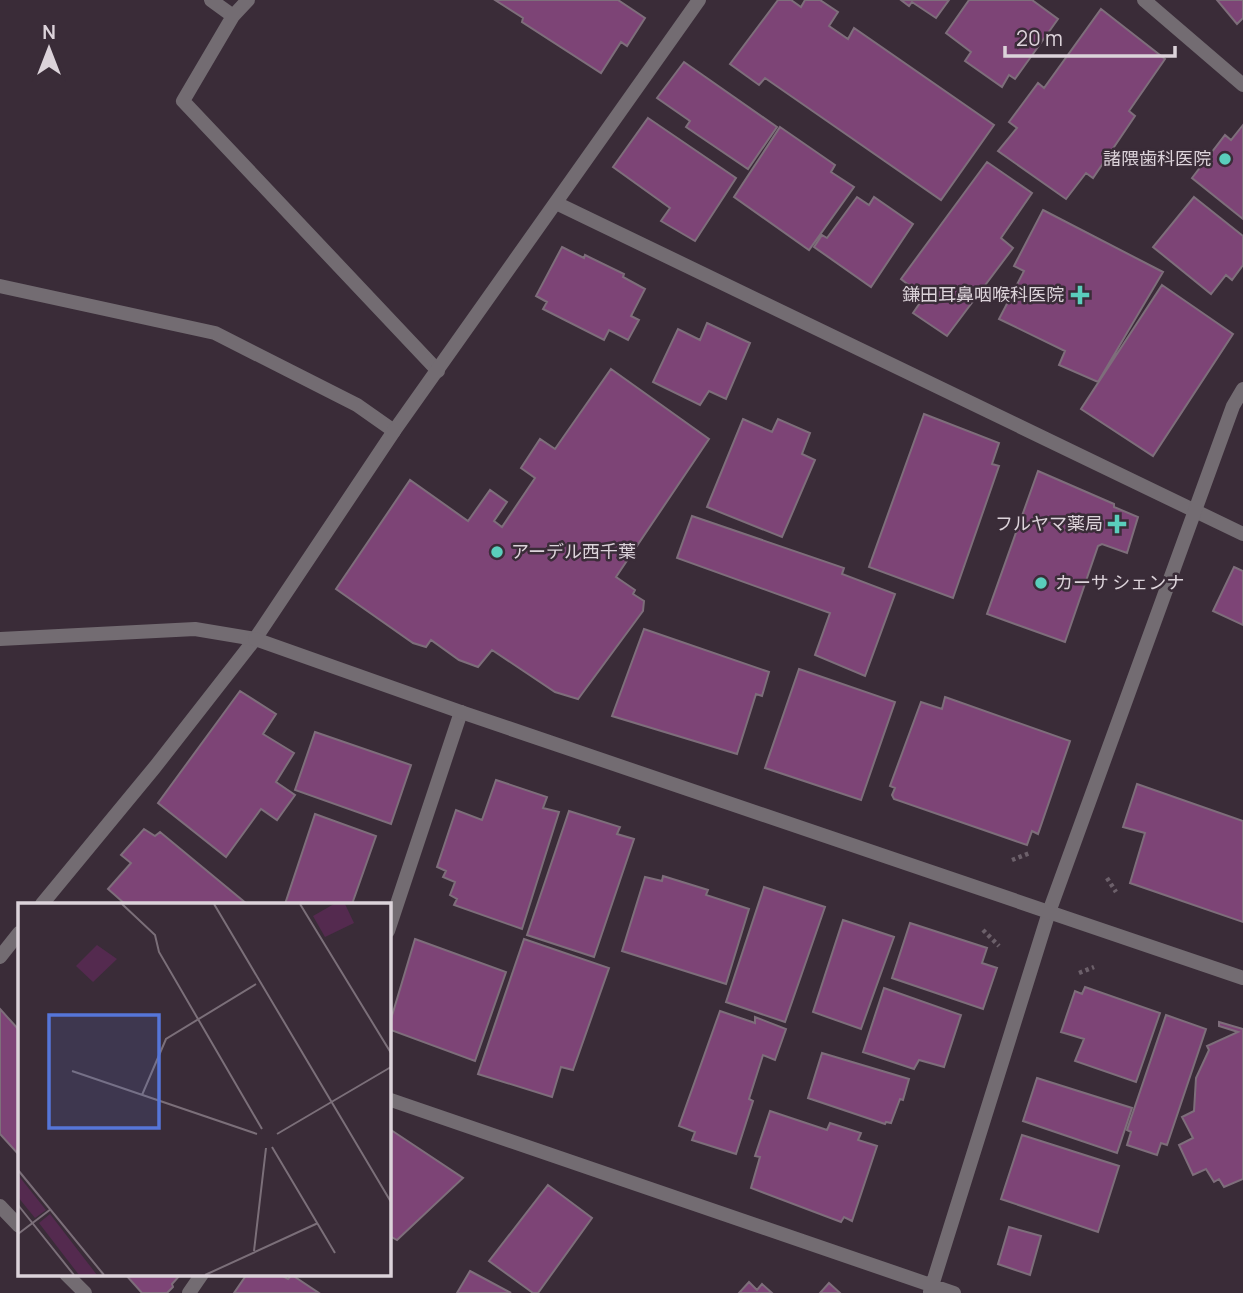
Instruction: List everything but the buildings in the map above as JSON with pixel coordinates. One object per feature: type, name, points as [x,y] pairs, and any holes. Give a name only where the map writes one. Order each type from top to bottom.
[{"type":"street","points":[[211,0],[233,16]]},
{"type":"street","points":[[248,0],[233,16],[183,101],[438,371]]},
{"type":"street","points":[[45,903],[255,639],[394,431],[699,0]]},
{"type":"street","points":[[1144,0],[1243,85]]},
{"type":"street","points":[[556,203],[1243,534]]},
{"type":"street","points":[[0,286],[215,333],[358,405],[394,431]]},
{"type":"street","points":[[931,1289],[1049,912],[1233,406],[1243,389]]},
{"type":"street","points":[[0,639],[195,629],[255,639],[461,712],[1243,978]]},
{"type":"street","points":[[390,925],[461,712]]},
{"type":"street","points":[[0,957],[18,934]]},
{"type":"street","points":[[390,1099],[931,1289],[954,1293]]},
{"type":"street","points":[[0,1206],[18,1225]]},
{"type":"street","points":[[68,1276],[85,1293]]},
{"type":"street","points":[[189,1293],[201,1276]]},
{"type":"path","points":[[1003,862],[1031,853]]},
{"type":"path","points":[[1107,878],[1116,892]]},
{"type":"place","name":"諸隈歯科医院","points":[[1225,159]]},
{"type":"place","name":"鎌田耳鼻咽喉科医院","points":[[1080,295]]},
{"type":"place","name":"フルヤマ薬局","points":[[1117,524]]},
{"type":"place","name":"アーデル西千葉","points":[[497,552]]},
{"type":"place","name":"カーサ シェンナ","points":[[1041,583]]}]
